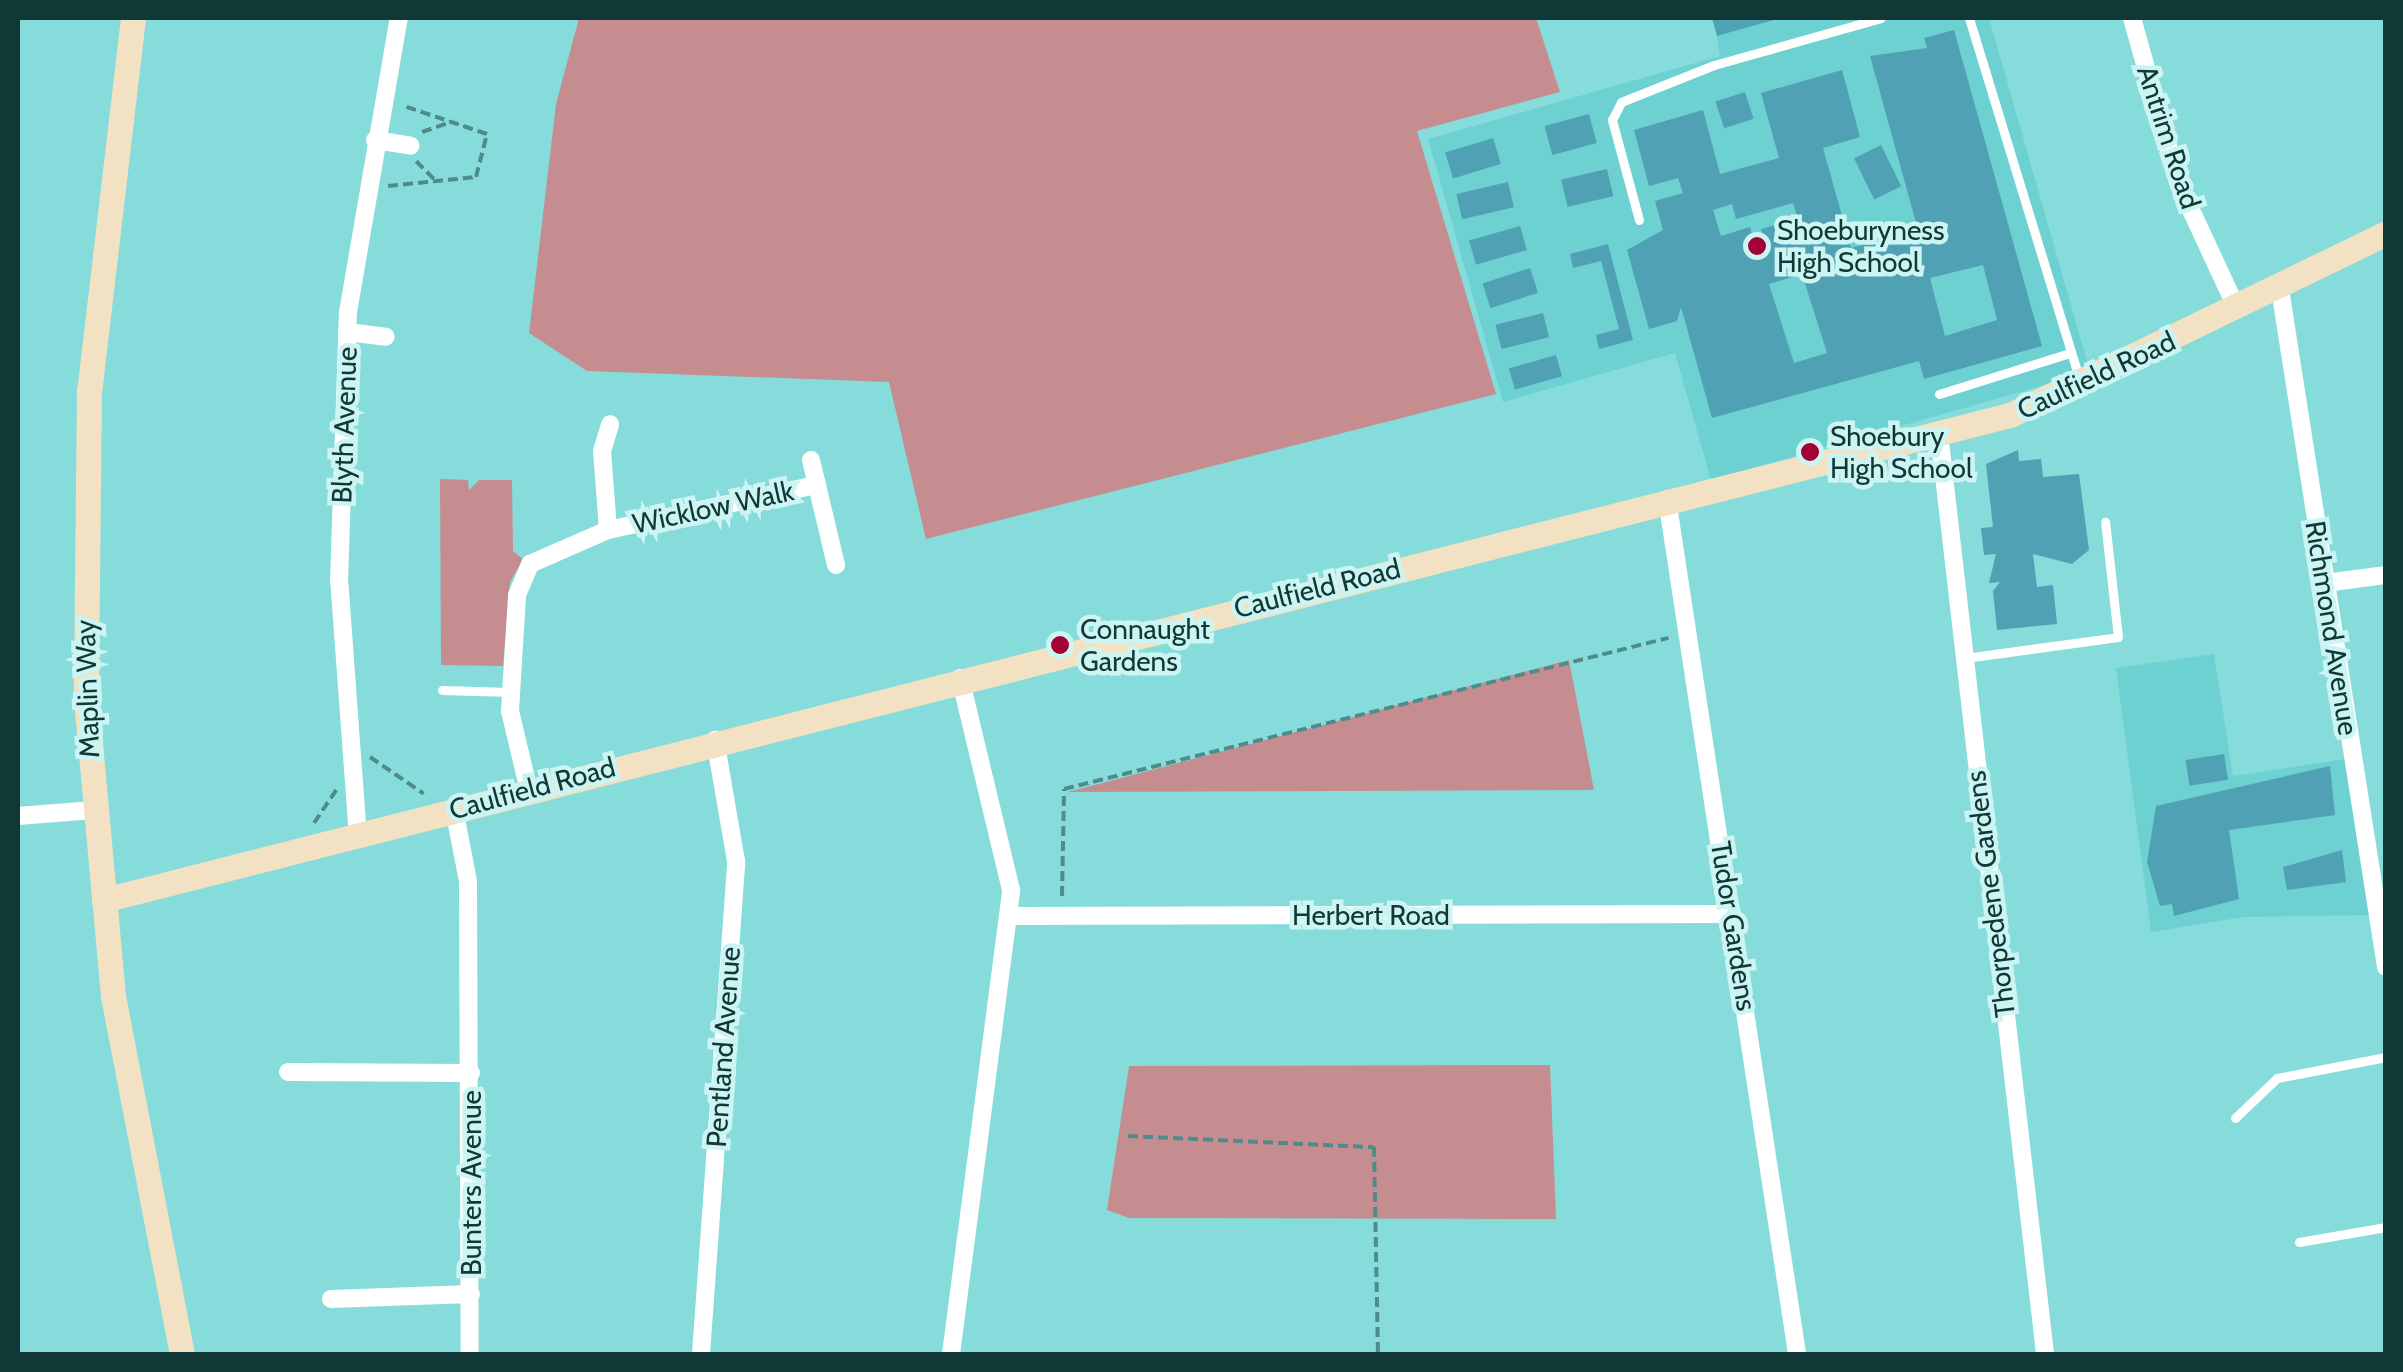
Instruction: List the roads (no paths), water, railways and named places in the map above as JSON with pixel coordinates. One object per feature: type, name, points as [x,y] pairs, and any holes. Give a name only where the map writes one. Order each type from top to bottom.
[{"type":"street","name":"Maplin Way","points":[[133,18],[90,390],[84,604],[94,810],[128,1096],[182,1354]]},
{"type":"street","name":"Blyth Avenue","points":[[358,837],[347,757],[339,581],[347,332],[380,98],[399,18]]},
{"type":"street","name":"Antrim Road","points":[[2132,18],[2178,182],[2237,309]]},
{"type":"street","points":[[375,140],[411,146]]},
{"type":"street","name":"Caulfield Road","points":[[104,900],[358,837],[528,787],[1939,433],[2082,386],[2386,234]]},
{"type":"street","name":"Richmond Avenue","points":[[2280,289],[2386,967]]},
{"type":"street","points":[[347,332],[386,336]]},
{"type":"street","name":"Wicklow Walk","points":[[608,530],[596,450],[610,424]]},
{"type":"street","name":"Thorpedene Gardens","points":[[1939,433],[2045,1354]]},
{"type":"street","points":[[811,460],[836,566]]},
{"type":"street","name":"Wicklow Walk","points":[[528,787],[510,692],[520,577],[544,554],[608,530],[817,485]]},
{"type":"street","name":"Tudor Gardens","points":[[1667,499],[1797,1354]]},
{"type":"street","points":[[2325,583],[2386,575]]},
{"type":"street","points":[[951,1354],[1010,916],[960,678]]},
{"type":"street","name":"Pentland Avenue","points":[[701,1354],[736,861],[716,740]]},
{"type":"street","points":[[18,816],[94,810]]},
{"type":"street","name":"Bunters Avenue","points":[[447,811],[468,881],[470,1354]]},
{"type":"street","name":"Herbert Road","points":[[1010,916],[1732,914]]},
{"type":"street","name":"Bunters Avenue","points":[[288,1072],[470,1073]]},
{"type":"street","name":"Bunters Avenue","points":[[331,1299],[470,1294]]},
{"type":"lane","points":[[1639,220],[1612,120],[1621,102],[1702,68],[1881,18]]},
{"type":"lane","points":[[1969,18],[2082,386]]},
{"type":"lane","points":[[1939,394],[2070,352]]},
{"type":"lane","points":[[1962,658],[2118,637],[2105,522]]},
{"type":"lane","points":[[442,690],[510,692]]},
{"type":"lane","points":[[2235,1118],[2277,1078],[2386,1057]]},
{"type":"lane","points":[[2298,1242],[2386,1227]]},
{"type":"place","name":"Shoeburyness High School","points":[[1757,246]]},
{"type":"place","name":"Shoebury High School","points":[[1810,452]]},
{"type":"place","name":"Connaught Gardens","points":[[1060,645]]}]
